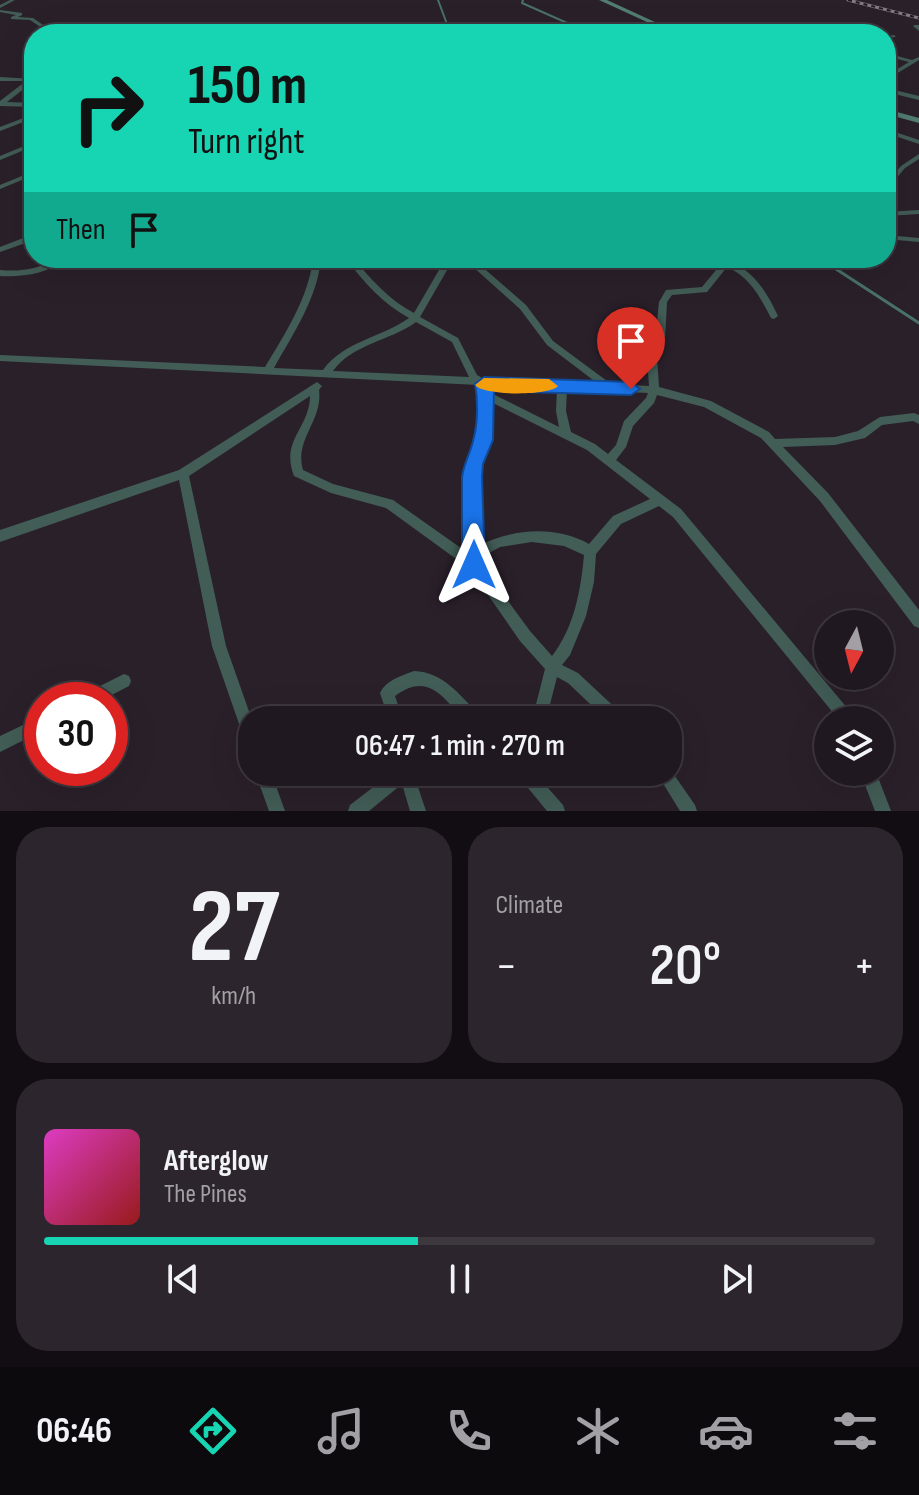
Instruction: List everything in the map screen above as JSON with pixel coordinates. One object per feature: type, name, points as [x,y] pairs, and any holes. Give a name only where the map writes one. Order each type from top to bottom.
[{"type":"street","points":[[0,9],[13,0]]},
{"type":"street","points":[[602,0],[656,24]]},
{"type":"street","points":[[0,9],[21,14],[13,18],[31,19],[39,24]]},
{"type":"street","points":[[896,57],[910,61]]},
{"type":"street","points":[[896,71],[919,58]]},
{"type":"street","points":[[0,79],[24,80]]},
{"type":"street","points":[[0,103],[24,86]]},
{"type":"street","points":[[896,92],[919,98]]},
{"type":"street","points":[[9,97],[24,103]]},
{"type":"street","points":[[0,103],[20,102]]},
{"type":"street","points":[[896,114],[919,121]]},
{"type":"street","points":[[0,129],[24,120]]},
{"type":"street","points":[[896,134],[919,142]]},
{"type":"street","points":[[0,158],[24,148]]},
{"type":"street","points":[[896,175],[919,156]]},
{"type":"street","points":[[0,187],[24,177]]},
{"type":"street","points":[[896,213],[919,212]]},
{"type":"street","points":[[896,238],[919,240]]},
{"type":"street","points":[[0,250],[24,241]]},
{"type":"street","points":[[0,273],[15,274],[48,268]]},
{"type":"street","points":[[267,372],[298,314],[318,268]]},
{"type":"street","points":[[358,268],[385,297],[455,340],[474,377],[485,389],[520,414],[566,433],[610,460],[677,513],[836,706]]},
{"type":"street","points":[[0,536],[183,474],[314,388],[327,375],[337,356],[390,335],[416,318],[444,268]]},
{"type":"street","points":[[478,268],[523,307],[550,343],[609,388]]},
{"type":"street","points":[[610,460],[621,447],[628,424],[650,400],[654,390],[652,357],[660,341],[663,302],[669,292],[704,290],[722,268]]},
{"type":"street","points":[[739,268],[756,283],[774,316]]},
{"type":"street","points":[[0,358],[327,375],[485,389],[562,386],[654,390],[707,404],[732,415],[773,443],[824,497],[919,621]]},
{"type":"street","points":[[562,386],[561,411],[566,433]]},
{"type":"street","points":[[314,388],[313,417],[297,440],[293,454],[298,473],[320,484],[389,504],[474,560],[525,636],[552,667],[573,678],[603,706]]},
{"type":"street","points":[[474,560],[472,477],[473,464],[484,440],[485,389]]},
{"type":"street","points":[[773,443],[835,441],[861,435],[880,421],[914,417],[919,420]]},
{"type":"street","points":[[183,474],[219,646],[240,706]]},
{"type":"street","points":[[542,706],[552,667],[565,650],[579,616],[588,582],[590,552],[617,520],[661,500]]},
{"type":"street","points":[[474,560],[501,540],[529,538],[568,539],[590,552]]},
{"type":"street","points":[[391,706],[387,693],[401,681],[422,676],[439,684],[460,706]]},
{"type":"street","points":[[0,744],[24,732]]},
{"type":"street","points":[[268,786],[277,811]]},
{"type":"street","points":[[356,811],[389,786]]},
{"type":"street","points":[[410,786],[418,811]]},
{"type":"street","points":[[536,786],[557,811]]},
{"type":"street","points":[[673,786],[689,811]]},
{"type":"street","points":[[873,786],[883,811]]},
{"type":"waterway","points":[[438,0],[447,24]]},
{"type":"waterway","points":[[523,0],[522,3],[569,24]]},
{"type":"waterway","points":[[834,268],[839,271]]},
{"type":"waterway","points":[[836,269],[919,323]]},
{"type":"railway","points":[[848,0],[919,18]]},
{"type":"slow traffic","points":[[484,385],[549,386]]},
{"type":"route","points":[[474,565],[472,477],[473,464],[484,440],[484,384],[631,389]]}]
